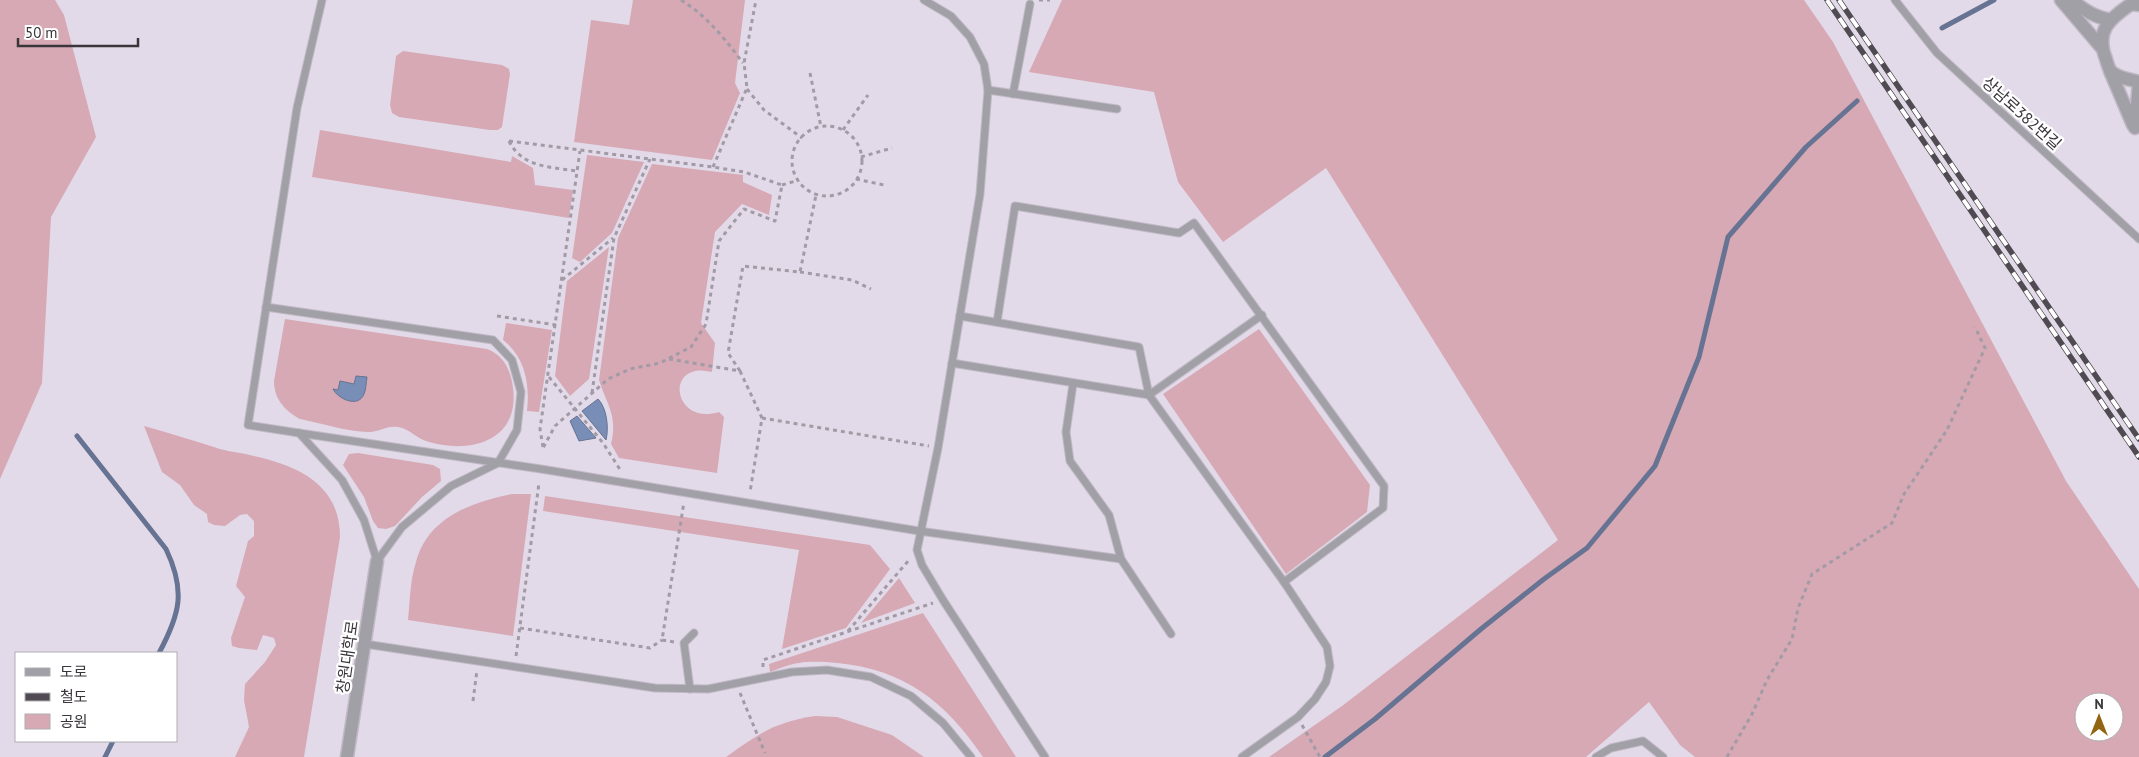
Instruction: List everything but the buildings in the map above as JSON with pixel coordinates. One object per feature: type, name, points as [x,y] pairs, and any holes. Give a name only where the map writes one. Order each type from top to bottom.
[{"type":"street","points":[[2061,0],[2101,47],[2137,130]]},
{"type":"street","points":[[2072,0],[2092,15],[2115,16],[2131,4],[2139,5]]},
{"type":"street","points":[[2101,47],[2102,34],[2115,16],[2133,0]]},
{"type":"street","points":[[2110,71],[2139,82],[2137,130]]},
{"type":"street","name":"창원대학로","points":[[347,757],[377,561]]},
{"type":"lane","points":[[322,0],[297,108],[248,425],[920,531],[1121,559]]},
{"type":"lane","points":[[924,0],[951,16],[970,38],[984,64],[988,90],[980,194],[938,448],[917,550],[922,565],[943,600],[1044,757]]},
{"type":"lane","name":"상남로382번길","points":[[1895,0],[1937,54],[2139,239]]},
{"type":"lane","points":[[1013,94],[1033,2]]},
{"type":"lane","points":[[988,90],[1117,109]]},
{"type":"lane","points":[[997,322],[1016,206],[1179,232],[1194,223],[1384,486],[1383,508],[1284,582]]},
{"type":"lane","points":[[266,307],[493,340],[512,360],[521,392],[517,430],[498,463],[451,486],[402,527],[377,561]]},
{"type":"lane","points":[[952,363],[1150,395],[1262,315]]},
{"type":"lane","points":[[960,316],[1139,347],[1150,395],[1284,582],[1326,647],[1330,666],[1326,682],[1315,699],[1298,717],[1242,757]]},
{"type":"lane","points":[[1073,384],[1066,432],[1068,453],[1073,467],[1109,515],[1121,559],[1171,634]]},
{"type":"lane","points":[[299,433],[342,480],[364,520],[377,561]]},
{"type":"lane","points":[[690,689],[684,643],[694,633]]},
{"type":"lane","points":[[365,644],[655,688],[708,689],[792,672],[827,670],[871,677],[911,696],[943,723],[971,757]]},
{"type":"lane","points":[[1596,757],[1611,748],[1643,741],[1663,757]]},
{"type":"path","points":[[681,0],[693,7],[711,24],[744,63]]},
{"type":"path","points":[[713,167],[747,88],[744,63],[756,0]]},
{"type":"path","points":[[1033,2],[1050,2],[1050,0]]},
{"type":"path","points":[[810,73],[821,127]]},
{"type":"path","points":[[747,88],[764,110],[802,138]]},
{"type":"path","points":[[843,130],[868,95]]},
{"type":"path","points":[[833,125],[843,130],[854,136],[860,146],[863,169],[850,189],[840,195],[816,195],[805,190],[792,170],[791,158],[794,147],[810,129],[833,125]]},
{"type":"path","points":[[577,172],[533,164],[514,152],[508,141],[713,167],[744,172],[782,185],[799,180]]},
{"type":"path","points":[[861,157],[892,148]]},
{"type":"path","points":[[580,151],[540,429],[543,448],[555,426],[608,379],[630,369],[660,362],[691,347],[706,324],[719,241],[744,209],[775,221],[782,185]]},
{"type":"path","points":[[592,393],[614,238],[650,159]]},
{"type":"path","points":[[856,179],[884,185]]},
{"type":"path","points":[[800,272],[816,195]]},
{"type":"path","points":[[562,280],[614,238]]},
{"type":"path","points":[[750,492],[762,418],[740,371],[728,353],[743,266],[852,280],[871,289]]},
{"type":"path","points":[[497,316],[556,325]]},
{"type":"path","points":[[1726,757],[1752,714],[1767,680],[1792,639],[1798,608],[1812,574],[1892,523],[1904,494],[1947,430],[1985,348],[1975,327]]},
{"type":"path","points":[[668,358],[740,371]]},
{"type":"path","points":[[549,376],[603,443],[630,484]]},
{"type":"path","points":[[762,418],[938,448]]},
{"type":"path","points":[[515,667],[539,483]]},
{"type":"path","points":[[662,640],[685,494]]},
{"type":"path","points":[[847,632],[917,550]]},
{"type":"path","points":[[762,678],[763,660],[943,600]]},
{"type":"path","points":[[520,628],[650,648],[662,640],[684,643]]},
{"type":"path","points":[[473,702],[478,661]]},
{"type":"path","points":[[736,683],[765,753]]},
{"type":"path","points":[[1298,717],[1320,757]]},
{"type":"green space","points":[[0,0],[55,0],[64,15],[96,137],[51,217],[42,383],[0,479]]},
{"type":"green space","points":[[633,0],[745,0],[735,83],[740,93],[712,160],[574,142],[591,20],[629,25]]},
{"type":"green space","points":[[1062,0],[1804,0],[1833,42],[2066,481],[2139,589],[2139,757],[1695,757],[1680,745],[1649,702],[1586,757],[1269,757],[1342,706],[1558,540],[1326,168],[1223,242],[1178,182],[1154,92],[1029,72]]},
{"type":"green space","points":[[403,51],[502,65],[509,69],[510,74],[502,127],[498,130],[490,130],[399,117],[392,113],[390,105],[396,56]]},
{"type":"green space","points":[[320,130],[511,162],[512,156],[533,168],[535,185],[573,190],[569,218],[312,177]]},
{"type":"green space","points":[[587,155],[644,162],[612,233],[580,262],[572,258]]},
{"type":"green space","points":[[652,164],[743,175],[743,182],[772,195],[769,215],[742,204],[715,232],[701,323],[715,343],[712,372],[700,370],[692,372],[681,383],[682,399],[687,407],[695,412],[706,414],[719,412],[724,417],[717,473],[619,458],[611,444],[613,434],[612,418],[599,380],[618,238]]},
{"type":"green space","points":[[609,247],[589,379],[570,396],[555,376],[567,281]]},
{"type":"green space","points":[[285,319],[487,349],[502,359],[510,376],[513,388],[513,406],[509,420],[500,432],[489,439],[475,444],[460,446],[429,442],[398,427],[390,427],[372,432],[360,432],[300,419],[281,404],[276,393],[274,381]]},
{"type":"green space","points":[[506,323],[552,330],[539,412],[527,411],[527,381],[516,354],[503,340]]},
{"type":"green space","points":[[1259,329],[1370,485],[1367,512],[1286,574],[1163,394]]},
{"type":"green space","points":[[144,426],[220,449],[286,465],[314,480],[333,503],[338,519],[340,537],[304,757],[235,757],[249,727],[244,700],[245,684],[265,662],[276,645],[274,638],[263,635],[257,650],[232,646],[231,638],[245,597],[236,586],[248,541],[254,536],[254,521],[247,514],[240,515],[225,526],[214,525],[208,522],[207,514],[194,505],[180,485],[162,472]]},
{"type":"green space","points":[[358,453],[433,465],[440,469],[441,481],[422,497],[395,526],[386,529],[378,528],[373,521],[364,497],[343,465],[349,454]]},
{"type":"green space","points":[[512,494],[531,494],[513,636],[408,620],[414,569],[422,546],[430,534],[441,523],[467,507]]},
{"type":"green space","points":[[545,496],[870,545],[890,569],[846,628],[782,649],[799,550],[543,511]]},
{"type":"green space","points":[[899,578],[915,603],[861,623]]},
{"type":"green space","points":[[923,613],[1016,757],[983,757],[969,737],[938,705],[903,681],[883,672],[837,663],[808,662],[788,665],[770,672],[769,664]]},
{"type":"green space","points":[[815,716],[837,717],[892,735],[924,757],[726,757],[768,730],[789,722]]},
{"type":"water","points":[[356,376],[367,377],[365,392],[357,401],[339,396],[333,389],[338,390],[340,381],[354,384]]},
{"type":"water","points":[[598,399],[606,418],[606,440],[582,411]]},
{"type":"water","points":[[577,416],[596,438],[579,441],[570,421]]},
{"type":"waterway","points":[[1942,28],[1994,0]]},
{"type":"waterway","points":[[1325,757],[1375,719],[1481,629],[1587,548],[1655,466],[1699,357],[1728,237],[1806,147],[1857,101]]},
{"type":"waterway","points":[[77,436],[166,549],[172,564],[176,577],[178,602],[172,626],[160,652]]},
{"type":"waterway","points":[[105,757],[112,742]]},
{"type":"railway","points":[[1827,0],[2139,457]]},
{"type":"railway","points":[[1839,0],[2139,439]]}]
